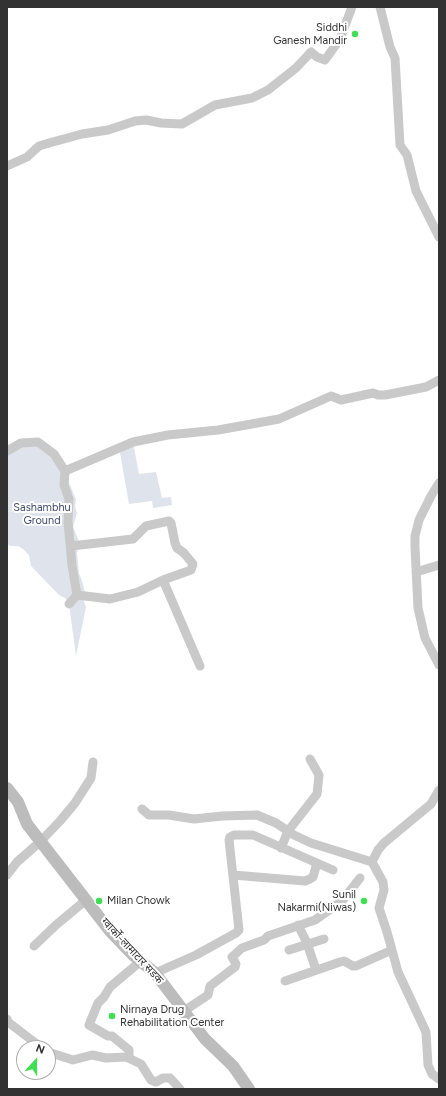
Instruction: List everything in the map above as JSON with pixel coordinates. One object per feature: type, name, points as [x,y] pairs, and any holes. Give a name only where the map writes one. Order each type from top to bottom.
[{"type":"main road","name":"ग्वार्को-लामाटार सडक","points":[[7,788],[18,802],[27,824],[110,931],[155,973],[205,1039],[233,1066],[249,1089]]},
{"type":"street","points":[[7,166],[27,158],[39,146],[49,143],[82,134],[108,130],[135,121],[146,120],[161,124],[182,124],[215,104],[252,98],[268,90],[296,68],[311,52],[317,57],[326,60],[340,39],[352,7]]},
{"type":"street","points":[[380,7],[390,47],[395,58],[400,145],[406,155],[416,191],[439,237]]},
{"type":"street","points":[[65,471],[133,442],[168,435],[218,430],[278,419],[331,396],[341,400],[373,393],[385,395],[426,387],[439,380]]},
{"type":"street","points":[[7,450],[21,443],[38,442],[54,454],[65,471],[64,485],[69,499],[68,522],[72,565],[77,595]]},
{"type":"street","points":[[439,483],[431,496],[415,536],[418,608],[425,638],[439,665]]},
{"type":"street","points":[[71,546],[133,539],[146,526],[169,521],[171,523],[177,548],[184,552],[193,564],[191,570],[163,580],[138,592],[110,599],[77,595]]},
{"type":"street","points":[[416,572],[439,565]]},
{"type":"street","points":[[163,580],[200,666]]},
{"type":"street","points":[[69,604],[77,595]]},
{"type":"street","points":[[281,848],[288,831],[317,794],[320,775],[310,759]]},
{"type":"street","points":[[7,876],[17,862],[41,841],[75,803],[91,778],[93,762]]},
{"type":"street","points":[[372,862],[378,850],[384,843],[431,804],[439,790]]},
{"type":"street","points":[[142,809],[148,815],[169,815],[194,819],[222,816],[257,816],[276,823],[311,843],[372,862],[383,882],[384,890],[379,908],[398,972],[426,1032],[428,1065],[432,1074],[439,1079]]},
{"type":"street","points":[[155,973],[196,955],[239,930],[229,840],[234,834],[253,835],[333,870]]},
{"type":"street","points":[[234,875],[304,881],[313,877],[317,863]]},
{"type":"street","points":[[184,1011],[208,995],[210,986],[234,967],[236,964],[232,957],[242,948],[264,940],[268,936],[315,920],[342,901],[360,878]]},
{"type":"street","points":[[34,946],[86,900]]},
{"type":"street","points":[[298,925],[307,943],[316,970]]},
{"type":"street","points":[[289,950],[307,943],[324,939]]},
{"type":"street","points":[[285,981],[344,961],[356,966],[392,950]]},
{"type":"street","points":[[129,1058],[129,1050],[112,1036],[108,1036],[89,1025],[98,1003],[104,998],[110,986],[141,961]]},
{"type":"street","points":[[7,1019],[8,1022],[32,1040]]},
{"type":"street","points":[[56,1054],[74,1060],[92,1056],[106,1058],[126,1057],[142,1065],[151,1080],[156,1082],[163,1078],[170,1078],[180,1089]]},
{"type":"green space","name":"Sashambhu Ground","points":[[38,442],[63,467],[76,500],[75,506],[77,513],[73,527],[80,544],[77,553],[79,573],[85,593],[84,602],[86,607],[76,656],[69,604],[65,598],[59,595],[31,566],[29,555],[23,549],[18,546],[10,546],[7,544],[7,451]]},
{"type":"green space","points":[[133,442],[139,474],[156,472],[162,498],[171,497],[172,505],[153,508],[152,501],[129,504],[119,447]]},
{"type":"place","name":"Siddhi Ganesh Mandir","points":[[355,34]]},
{"type":"place","name":"Milan Chowk","points":[[99,901]]},
{"type":"place","name":"Sunil Nakarmi(Niwas)","points":[[364,901]]},
{"type":"place","name":"Nirnaya Drug Rehabilitation Center","points":[[112,1016]]}]
